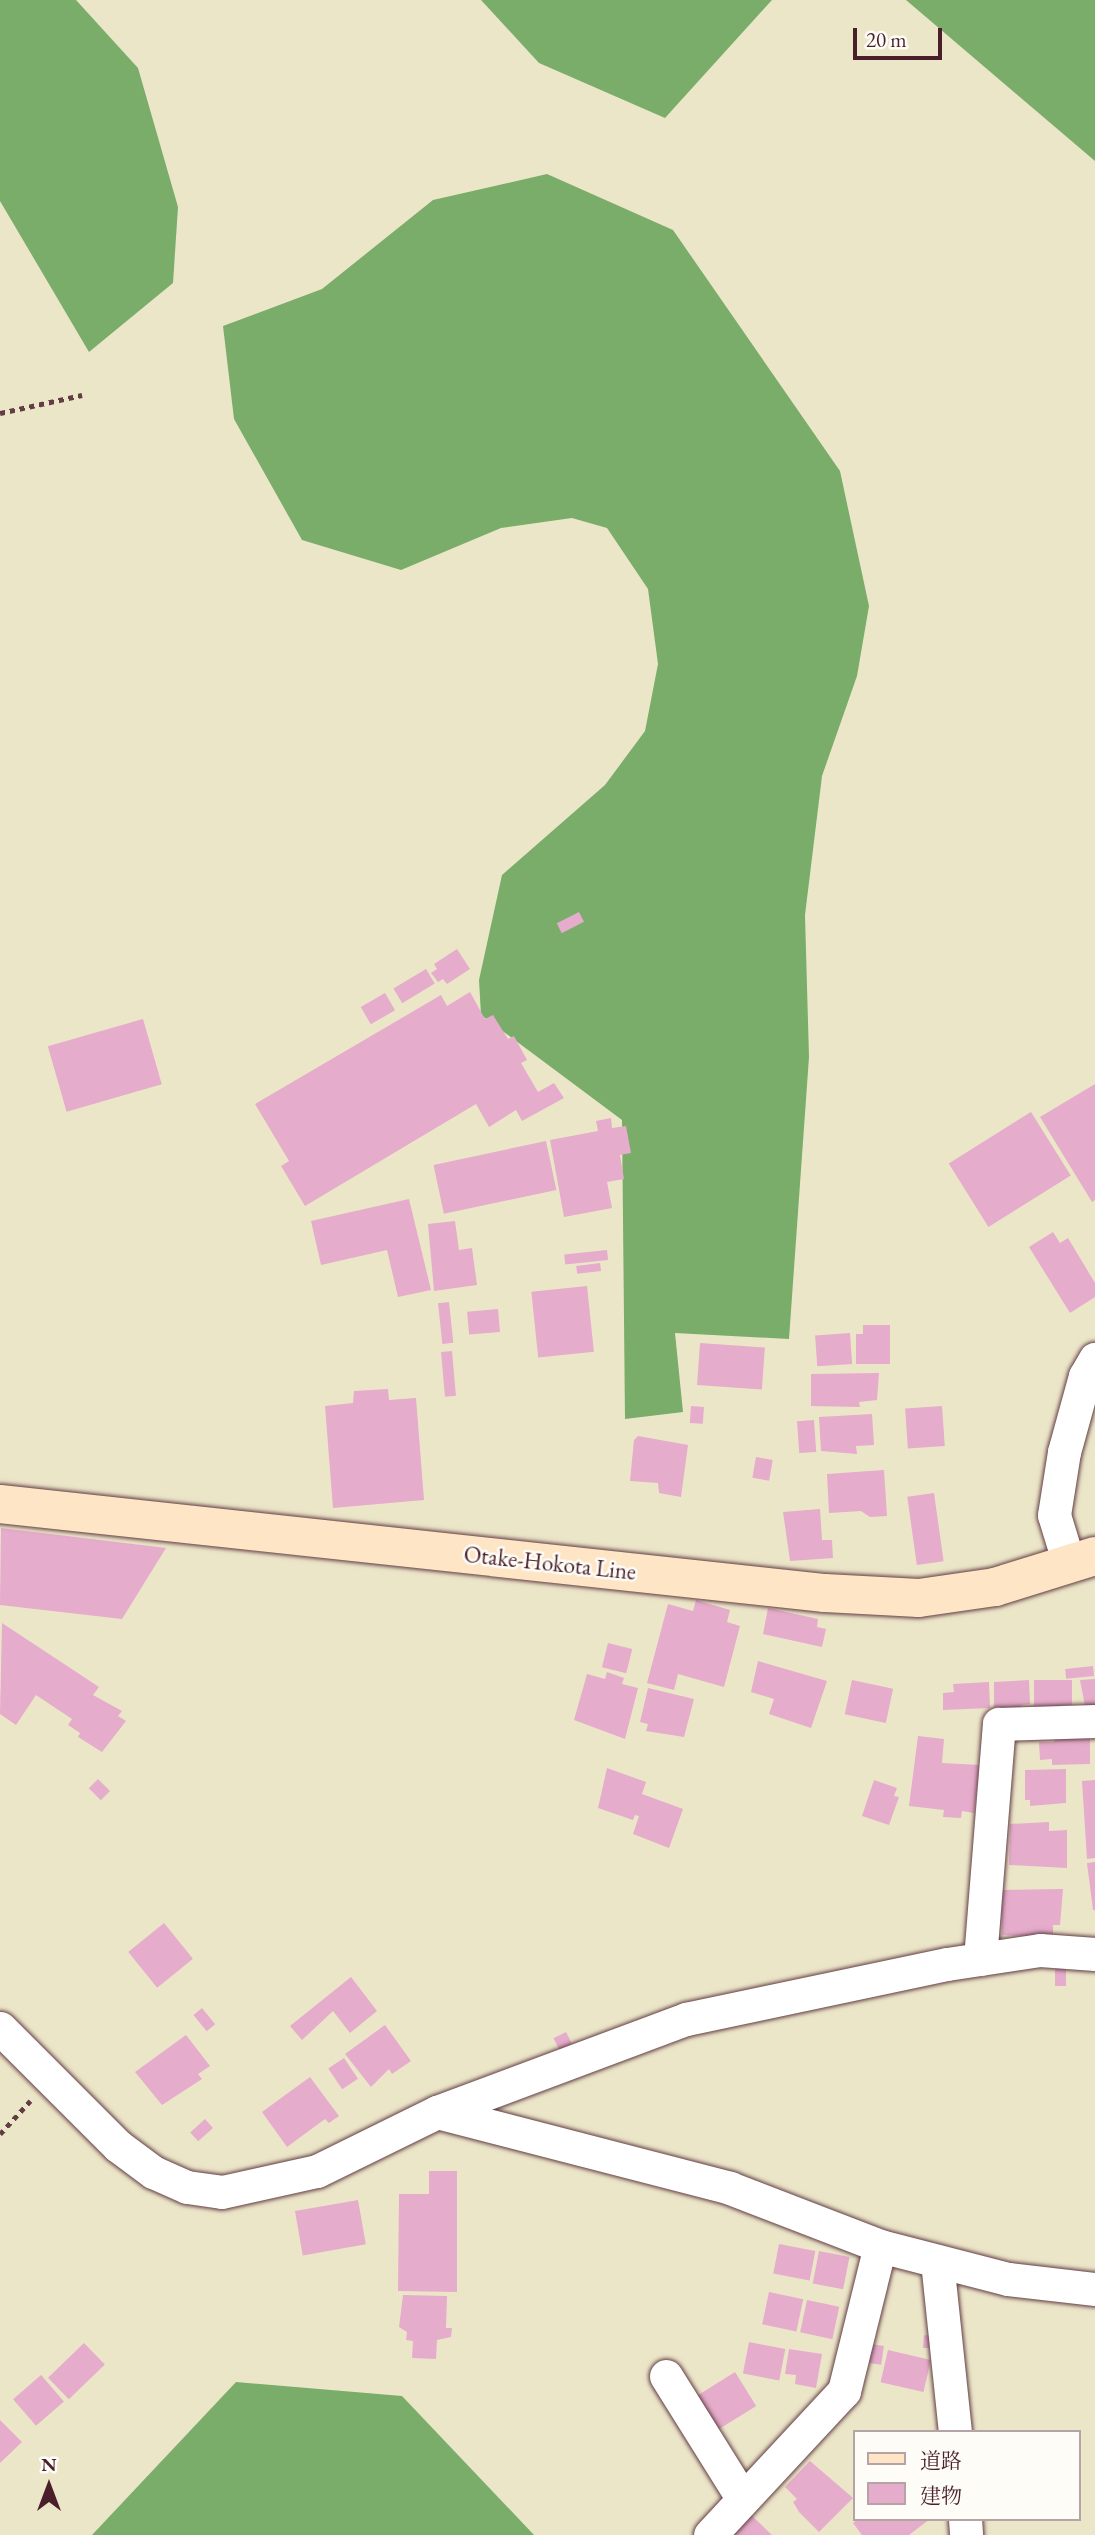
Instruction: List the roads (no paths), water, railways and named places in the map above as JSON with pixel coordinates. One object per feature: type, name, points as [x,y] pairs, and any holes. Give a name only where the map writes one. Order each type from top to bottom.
[{"type":"main road","name":"Otake-Hokota Line","points":[[0,1504],[825,1594],[919,1598],[995,1587],[1082,1560]]},
{"type":"street","points":[[1082,1560],[1054,1515],[1064,1452],[1085,1376],[1095,1359]]},
{"type":"street","points":[[981,1959],[999,1724],[1095,1721]]},
{"type":"street","points":[[0,2028],[118,2146],[153,2172],[187,2187],[222,2192],[317,2171],[436,2112],[686,2019],[981,1959],[1040,1950],[1095,1954]]},
{"type":"street","points":[[436,2112],[730,2188],[880,2246],[1009,2279],[1095,2289]]},
{"type":"street","points":[[710,2535],[844,2391],[880,2246]]},
{"type":"street","points":[[937,2261],[955,2430]]},
{"type":"street","points":[[666,2376],[743,2499]]}]
